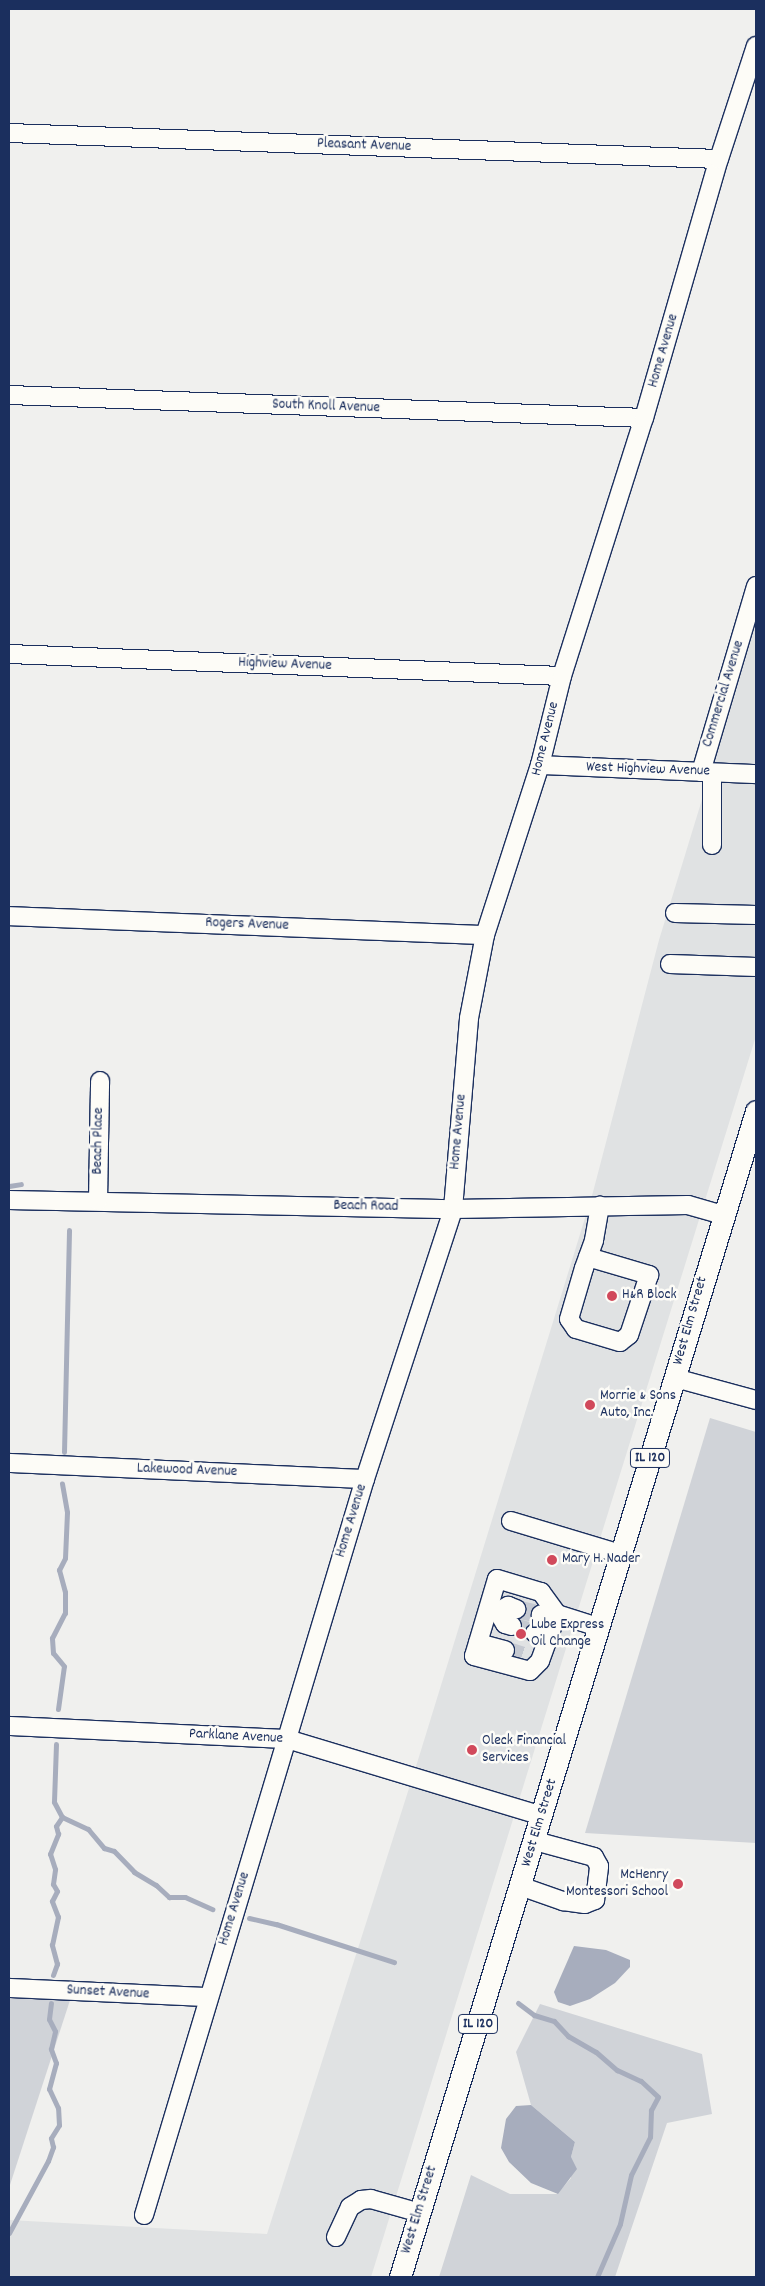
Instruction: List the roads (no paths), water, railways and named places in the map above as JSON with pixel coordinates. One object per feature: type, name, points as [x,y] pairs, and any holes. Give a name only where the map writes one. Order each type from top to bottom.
[{"type":"main road","name":"West Elm Street","points":[[400,2277],[535,1841],[620,1554],[675,1378],[722,1215],[756,1111]]},
{"type":"street","name":"Home Avenue","points":[[144,2215],[207,1997],[365,1479],[453,1210],[469,1018],[484,935],[540,765],[562,676],[644,418],[719,159],[756,46]]},
{"type":"street","name":"Pleasant Avenue","points":[[9,133],[719,159]]},
{"type":"street","name":"South Knoll Avenue","points":[[9,395],[644,418]]},
{"type":"street","name":"Commercial Avenue","points":[[712,845],[706,772],[756,586]]},
{"type":"street","name":"Highview Avenue","points":[[9,654],[562,676]]},
{"type":"street","name":"West Highview Avenue","points":[[540,765],[756,774]]},
{"type":"street","points":[[674,913],[756,915]]},
{"type":"street","name":"Rogers Avenue","points":[[9,916],[484,935]]},
{"type":"street","points":[[670,964],[756,967]]},
{"type":"street","name":"Beach Place","points":[[98,1201],[100,1081]]},
{"type":"street","name":"Beach Road","points":[[9,1200],[453,1210],[688,1205],[722,1215]]},
{"type":"street","points":[[586,1262],[649,1275],[629,1335],[620,1342],[576,1329],[569,1319],[600,1206]]},
{"type":"street","points":[[675,1378],[756,1400]]},
{"type":"street","name":"Lakewood Avenue","points":[[9,1464],[365,1479]]},
{"type":"street","points":[[511,1521],[620,1554]]},
{"type":"street","points":[[497,1579],[541,1592],[545,1623],[530,1671],[474,1656],[478,1642],[506,1615],[497,1579]]},
{"type":"street","points":[[545,1623],[598,1627]]},
{"type":"street","points":[[478,1642],[505,1650]]},
{"type":"street","name":"Parklane Avenue","points":[[9,1726],[287,1739],[542,1816]]},
{"type":"street","points":[[520,1886],[563,1901],[585,1904],[595,1900],[599,1866],[594,1857],[535,1841]]},
{"type":"street","name":"Sunset Avenue","points":[[9,1992],[207,1997]]},
{"type":"street","points":[[336,2237],[350,2207],[361,2200],[371,2199],[420,2213]]},
{"type":"water","points":[[574,1946],[606,1950],[630,1960],[630,1967],[615,1983],[590,1999],[570,2006],[558,2002],[554,1992]]},
{"type":"water","points":[[531,2105],[575,2142],[571,2157],[577,2169],[558,2194],[531,2183],[509,2162],[501,2148],[506,2119],[516,2106]]},
{"type":"waterway","points":[[9,1186],[21,1184]]},
{"type":"waterway","points":[[64,1452],[69,1230]]},
{"type":"waterway","points":[[58,1709],[64,1666],[53,1653],[52,1638],[65,1613],[65,1592],[59,1570],[65,1558],[67,1512],[62,1483]]},
{"type":"waterway","points":[[56,1744],[54,1802],[62,1817],[88,1829],[104,1848],[114,1851],[134,1872],[156,1885],[169,1897],[185,1897],[212,1909]]},
{"type":"waterway","points":[[53,1975],[57,1964],[52,1945],[58,1917],[52,1901],[57,1891],[53,1884],[55,1869],[50,1854],[58,1834],[56,1826],[62,1817]]},
{"type":"waterway","points":[[249,1918],[276,1924],[394,1962]]},
{"type":"waterway","points":[[9,2233],[48,2161],[53,2147],[51,2138],[59,2125],[58,2108],[49,2089],[56,2063],[51,2049],[55,2031],[49,2019],[51,2003]]},
{"type":"waterway","points":[[518,2003],[534,2015],[554,2021],[568,2036],[596,2052],[617,2070],[641,2081],[658,2097],[651,2110],[650,2137],[631,2175],[620,2224],[597,2277]]},
{"type":"tunnel","points":[[516,1609],[541,1615]]},
{"type":"tunnel","points":[[512,1626],[535,1633]]},
{"type":"tunnel","points":[[505,1650],[527,1657]]},
{"type":"place","name":"H&R Block","points":[[612,1296]]},
{"type":"place","name":"Morrie & Sons Auto, Inc.","points":[[590,1405]]},
{"type":"place","name":"Mary H. Nader","points":[[552,1560]]},
{"type":"place","name":"Lube Express Oil Change","points":[[521,1634]]},
{"type":"place","name":"Oleck Financial Services","points":[[472,1750]]},
{"type":"place","name":"McHenry Montessori School","points":[[678,1884]]}]
